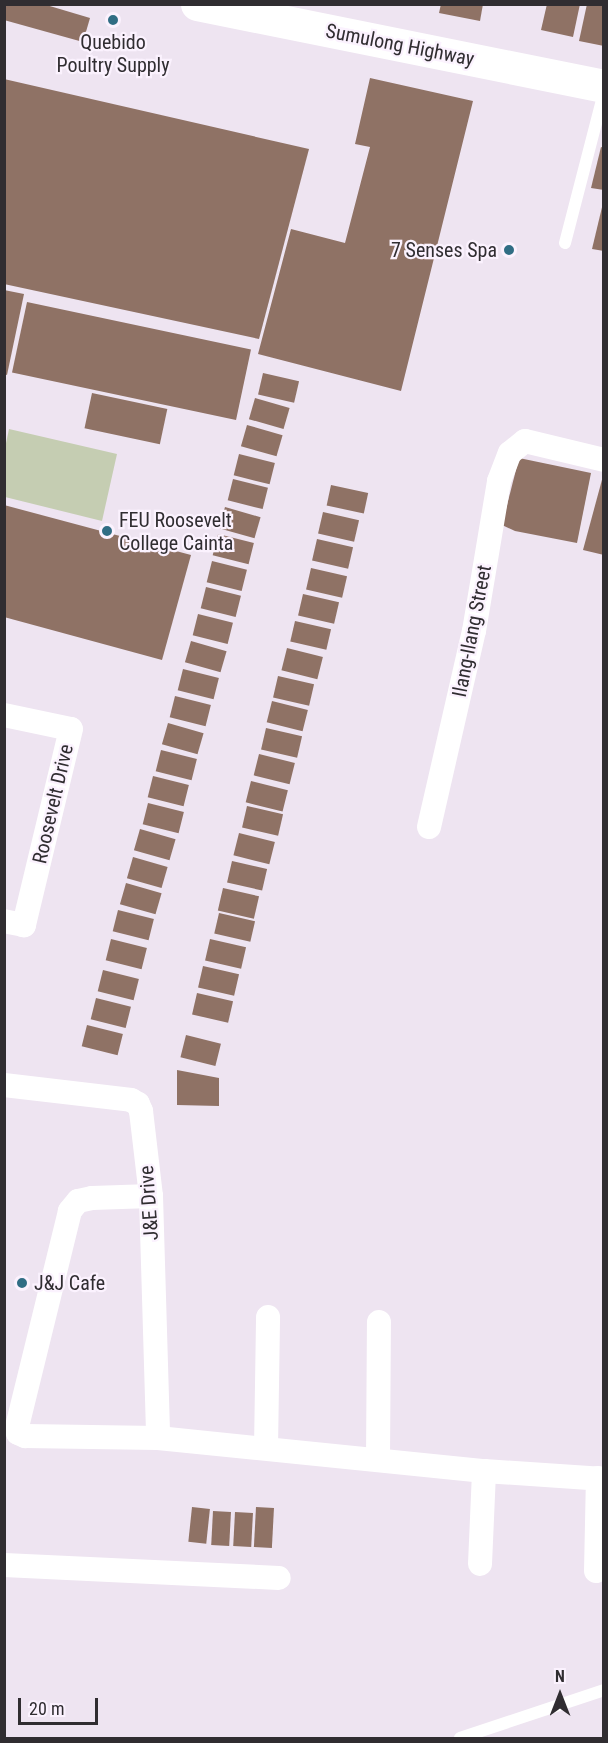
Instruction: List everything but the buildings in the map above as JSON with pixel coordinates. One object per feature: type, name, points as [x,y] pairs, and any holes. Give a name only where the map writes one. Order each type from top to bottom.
[{"type":"main road","name":"Sumulong Highway","points":[[197,5],[278,12],[603,86]]},
{"type":"street","name":"Ilang-Ilang Street","points":[[429,827],[474,631],[499,481],[510,453],[525,441],[603,460]]},
{"type":"street","name":"Roosevelt Drive","points":[[4,715],[71,729],[24,925],[4,921]]},
{"type":"street","name":"J&E Drive","points":[[4,1085],[131,1100],[138,1104],[141,1111],[151,1196],[158,1438]]},
{"type":"street","points":[[151,1196],[92,1197],[78,1201],[70,1211],[17,1426],[18,1433],[25,1436],[158,1438],[484,1471],[601,1478],[596,1571]]},
{"type":"street","points":[[266,1448],[268,1317]]},
{"type":"street","points":[[378,1459],[379,1322]]},
{"type":"street","points":[[480,1564],[484,1471]]},
{"type":"street","points":[[4,1565],[279,1578]]},
{"type":"lane","points":[[565,243],[603,92]]},
{"type":"lane","points":[[460,1738],[603,1690]]},
{"type":"green space","points":[[9,429],[117,454],[102,521],[5,497],[5,448]]},
{"type":"place","name":"Quebido Poultry Supply","points":[[113,20]]},
{"type":"place","name":"7 Senses Spa","points":[[509,250]]},
{"type":"place","name":"FEU Roosevelt College Cainta","points":[[107,531]]},
{"type":"place","name":"J&J Cafe","points":[[22,1283]]}]
